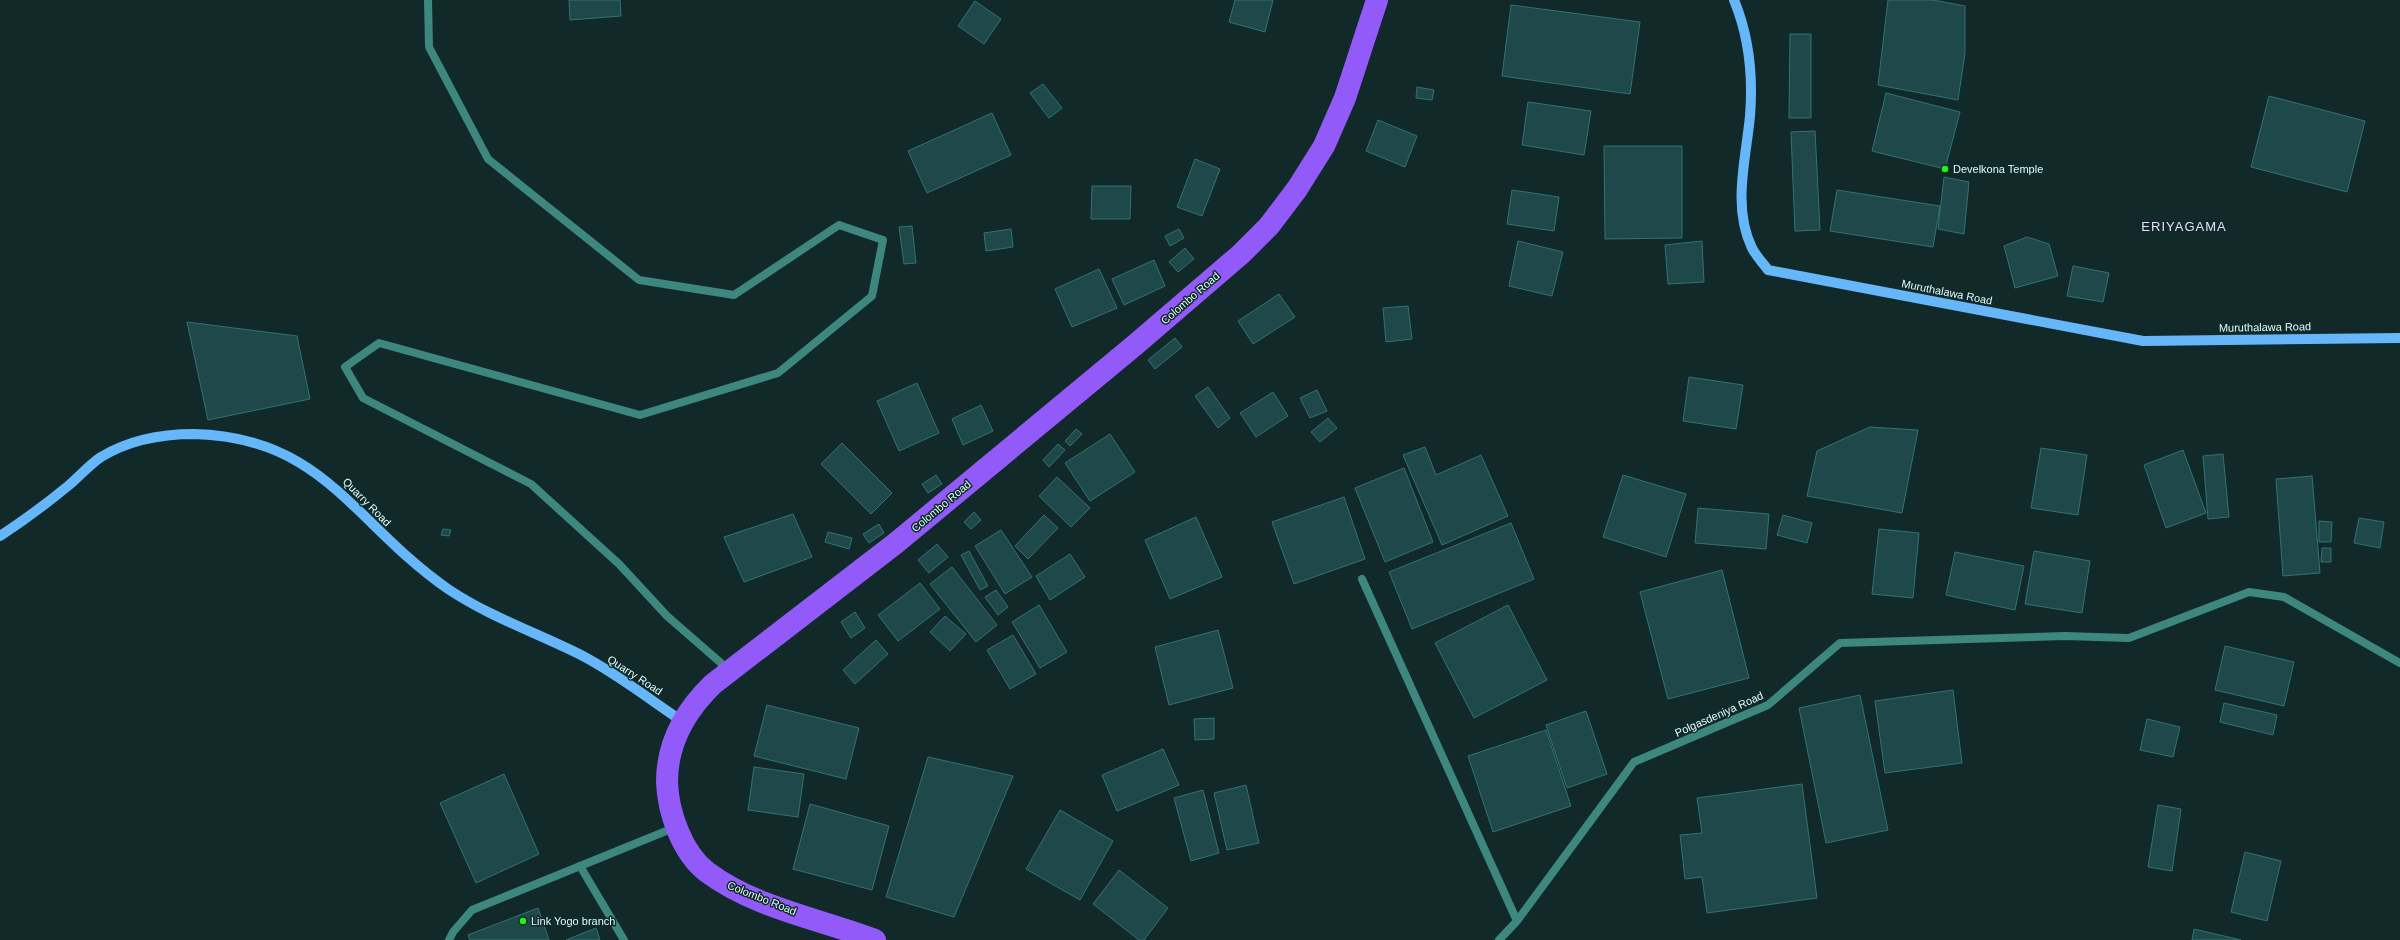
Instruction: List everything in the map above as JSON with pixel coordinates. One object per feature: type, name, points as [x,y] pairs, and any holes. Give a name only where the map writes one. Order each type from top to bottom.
[{"type":"highway","name":"Colombo Road","points":[[875,940],[781,908],[724,883],[706,871],[688,850],[677,826],[668,793],[667,765],[674,738],[682,721],[696,700],[730,671],[896,543],[1153,330],[1235,259],[1269,226],[1297,189],[1324,146],[1348,91],[1377,0]]},
{"type":"main road","name":"Muruthalawa Road","points":[[1734,0],[1745,39],[1751,72],[1750,116],[1741,189],[1743,221],[1752,248],[1768,270],[2143,341],[2400,338]]},
{"type":"main road","name":"Quarry Road","points":[[0,536],[48,502],[102,457],[135,443],[172,434],[235,438],[286,454],[305,465],[351,501],[382,534],[449,590],[583,657],[682,721]]},
{"type":"street","points":[[428,0],[429,47],[488,159],[639,280],[734,295],[839,225],[883,240],[872,296],[778,373],[640,415],[379,344],[345,367],[363,398],[531,484],[619,564],[668,616],[730,671]]},
{"type":"street","points":[[1362,579],[1517,921]]},
{"type":"street","name":"Polgasdeniya Road","points":[[1499,940],[1517,921],[1634,762],[1768,705],[1840,643],[2065,636],[2129,638],[2249,592],[2284,597],[2400,663]]},
{"type":"street","points":[[449,940],[452,932],[472,910],[677,826]]},
{"type":"street","points":[[580,866],[624,940]]},
{"type":"building","points":[[569,0],[620,0],[621,16],[570,20]]},
{"type":"building","points":[[1235,0],[1273,0],[1265,32],[1229,22]]},
{"type":"building","points":[[1888,0],[1933,0],[1965,6],[1965,53],[1958,100],[1878,85]]},
{"type":"building","points":[[975,1],[1001,19],[984,44],[958,26]]},
{"type":"building","points":[[1511,5],[1640,22],[1630,94],[1502,76]]},
{"type":"building","points":[[1790,34],[1811,34],[1811,118],[1789,118]]},
{"type":"building","points":[[1043,84],[1062,108],[1049,118],[1030,93]]},
{"type":"building","points":[[1417,87],[1434,90],[1432,100],[1416,98]]},
{"type":"building","points":[[1886,93],[1960,112],[1945,169],[1872,151]]},
{"type":"building","points":[[2269,96],[2365,121],[2347,192],[2251,167]]},
{"type":"building","points":[[1528,102],[1591,111],[1584,155],[1522,145]]},
{"type":"building","points":[[992,113],[1011,155],[927,193],[908,151]]},
{"type":"building","points":[[1378,120],[1417,136],[1405,167],[1366,151]]},
{"type":"building","points":[[1815,131],[1820,230],[1795,231],[1791,132]]},
{"type":"building","points":[[1604,146],[1682,146],[1682,238],[1605,239]]},
{"type":"building","points":[[1195,159],[1220,169],[1202,216],[1177,207]]},
{"type":"building","points":[[1944,177],[1969,182],[1964,234],[1938,229]]},
{"type":"building","points":[[1092,186],[1131,186],[1130,219],[1091,219]]},
{"type":"building","points":[[1512,190],[1559,197],[1554,231],[1507,224]]},
{"type":"building","points":[[1837,190],[1940,206],[1933,247],[1830,231]]},
{"type":"building","points":[[912,226],[916,263],[904,264],[899,227]]},
{"type":"building","points":[[1011,229],[1013,247],[986,251],[984,233]]},
{"type":"building","points":[[1179,229],[1184,238],[1170,246],[1165,236]]},
{"type":"building","points":[[2027,237],[2049,244],[2058,276],[2015,288],[2004,246]]},
{"type":"building","points":[[1518,241],[1563,252],[1552,296],[1509,286]]},
{"type":"building","points":[[1702,241],[1704,282],[1668,284],[1665,245]]},
{"type":"building","points":[[1185,248],[1194,259],[1178,272],[1169,262]]},
{"type":"building","points":[[1154,260],[1165,286],[1124,305],[1112,279]]},
{"type":"building","points":[[2073,266],[2109,273],[2103,302],[2067,296]]},
{"type":"building","points":[[1099,269],[1117,308],[1072,327],[1055,289]]},
{"type":"building","points":[[1279,294],[1295,317],[1253,344],[1238,321]]},
{"type":"building","points":[[1408,306],[1412,339],[1386,342],[1383,308]]},
{"type":"building","points":[[187,322],[297,336],[310,399],[208,420]]},
{"type":"building","points":[[1175,338],[1182,347],[1155,369],[1148,360]]},
{"type":"building","points":[[1689,377],[1743,385],[1736,429],[1683,421]]},
{"type":"building","points":[[917,383],[939,433],[899,451],[877,401]]},
{"type":"building","points":[[1208,387],[1230,418],[1218,428],[1195,396]]},
{"type":"building","points":[[1317,390],[1327,411],[1310,418],[1300,398]]},
{"type":"building","points":[[1273,392],[1288,416],[1256,437],[1240,413]]},
{"type":"building","points":[[981,405],[993,431],[963,445],[952,419]]},
{"type":"building","points":[[1328,418],[1337,428],[1320,442],[1311,432]]},
{"type":"building","points":[[1870,427],[1918,430],[1902,513],[1807,496],[1817,451]]},
{"type":"building","points":[[1076,429],[1082,434],[1070,446],[1065,441]]},
{"type":"building","points":[[1110,434],[1135,472],[1090,501],[1065,463]]},
{"type":"building","points":[[842,443],[892,493],[871,514],[821,464]]},
{"type":"building","points":[[1058,444],[1065,450],[1049,467],[1043,460]]},
{"type":"building","points":[[1425,447],[1436,475],[1481,455],[1508,516],[1442,545],[1403,455]]},
{"type":"building","points":[[2041,448],[2087,455],[2078,515],[2031,508]]},
{"type":"building","points":[[2183,450],[2206,513],[2166,528],[2144,465]]},
{"type":"building","points":[[2223,454],[2229,517],[2208,519],[2203,456]]},
{"type":"building","points":[[1404,468],[1433,542],[1385,562],[1355,488]]},
{"type":"building","points":[[936,475],[942,484],[928,493],[922,484]]},
{"type":"building","points":[[1623,475],[1686,494],[1666,557],[1603,537]]},
{"type":"building","points":[[2312,476],[2320,573],[2283,576],[2276,479]]},
{"type":"building","points":[[1057,477],[1090,508],[1071,527],[1039,496]]},
{"type":"building","points":[[1344,497],[1365,559],[1294,584],[1272,522]]},
{"type":"building","points":[[1698,508],[1769,514],[1766,549],[1695,543]]},
{"type":"building","points":[[974,512],[981,520],[971,529],[964,522]]},
{"type":"building","points":[[793,514],[812,557],[744,582],[724,537]]},
{"type":"building","points":[[1044,515],[1058,528],[1028,559],[1015,546]]},
{"type":"building","points":[[1783,515],[1812,523],[1807,543],[1777,535]]},
{"type":"building","points":[[1196,517],[1222,577],[1170,599],[1145,540]]},
{"type":"building","points":[[2359,518],[2384,522],[2380,548],[2354,543]]},
{"type":"building","points":[[2319,521],[2332,522],[2331,542],[2319,542]]},
{"type":"building","points":[[1511,523],[1534,579],[1412,629],[1389,572]]},
{"type":"building","points":[[879,524],[884,533],[869,543],[863,534]]},
{"type":"building","points":[[443,529],[451,530],[449,536],[441,535]]},
{"type":"building","points":[[1879,529],[1919,533],[1913,598],[1872,594]]},
{"type":"building","points":[[1001,530],[1032,577],[1005,594],[975,546]]},
{"type":"building","points":[[828,532],[852,538],[849,549],[825,542]]},
{"type":"building","points":[[937,544],[948,557],[929,573],[918,560]]},
{"type":"building","points":[[2322,548],[2331,548],[2331,562],[2321,562]]},
{"type":"building","points":[[969,551],[988,586],[980,590],[961,555]]},
{"type":"building","points":[[2034,551],[2090,561],[2082,613],[2025,604]]},
{"type":"building","points":[[1955,552],[2024,566],[2015,610],[1946,595]]},
{"type":"building","points":[[1070,554],[1085,577],[1050,600],[1036,576]]},
{"type":"building","points":[[952,567],[997,625],[976,642],[930,584]]},
{"type":"building","points":[[1722,570],[1749,678],[1668,699],[1640,592]]},
{"type":"building","points":[[920,583],[940,609],[898,641],[878,615]]},
{"type":"building","points":[[996,590],[1008,607],[998,615],[985,597]]},
{"type":"building","points":[[1039,605],[1067,652],[1040,668],[1012,622]]},
{"type":"building","points":[[1508,605],[1547,680],[1474,718],[1435,643]]},
{"type":"building","points":[[855,612],[865,628],[851,638],[841,622]]},
{"type":"building","points":[[945,616],[966,634],[950,651],[930,632]]},
{"type":"building","points":[[1218,630],[1233,688],[1169,705],[1155,647]]},
{"type":"building","points":[[1013,635],[1036,674],[1010,689],[987,650]]},
{"type":"building","points":[[876,640],[888,654],[855,684],[843,670]]},
{"type":"building","points":[[2225,646],[2294,662],[2284,706],[2215,690]]},
{"type":"building","points":[[1953,690],[1962,763],[1885,773],[1875,701]]},
{"type":"building","points":[[1860,695],[1888,830],[1826,843],[1799,708]]},
{"type":"building","points":[[2224,703],[2277,715],[2273,735],[2220,722]]},
{"type":"building","points":[[767,705],[859,728],[846,779],[754,756]]},
{"type":"building","points":[[1586,711],[1607,774],[1567,788],[1546,725]]},
{"type":"building","points":[[1214,718],[1214,739],[1195,740],[1194,719]]},
{"type":"building","points":[[2147,719],[2180,727],[2173,757],[2140,750]]},
{"type":"building","points":[[1546,730],[1571,806],[1493,832],[1468,756]]},
{"type":"building","points":[[1163,749],[1179,785],[1117,811],[1102,775]]},
{"type":"building","points":[[928,757],[1013,776],[954,917],[886,897]]},
{"type":"building","points":[[754,767],[804,774],[798,817],[748,810]]},
{"type":"building","points":[[504,774],[539,854],[476,883],[440,803]]},
{"type":"building","points":[[1802,784],[1817,898],[1707,913],[1702,877],[1685,879],[1680,835],[1702,833],[1697,798]]},
{"type":"building","points":[[1246,785],[1259,843],[1227,850],[1214,793]]},
{"type":"building","points":[[1203,790],[1219,853],[1191,861],[1174,798]]},
{"type":"building","points":[[810,804],[889,826],[872,890],[793,869]]},
{"type":"building","points":[[2158,805],[2181,809],[2172,871],[2148,867]]},
{"type":"building","points":[[1060,810],[1113,841],[1080,900],[1026,869]]},
{"type":"building","points":[[2245,852],[2281,861],[2267,921],[2231,912]]},
{"type":"building","points":[[1119,870],[1168,908],[1144,940],[1139,940],[1093,904]]},
{"type":"building","name":"Link Yogo branch","points":[[538,908],[549,940],[470,940],[468,935]]},
{"type":"building","name":"Link Yogo branch","points":[[596,928],[600,940],[566,940]]},
{"type":"building","points":[[2194,929],[2241,940],[2192,940]]},
{"type":"place","name":"Develkona Temple","points":[[1945,169]]},
{"type":"place","name":"Link Yogo branch","points":[[523,921]]},
{"type":"district","name":"ERIYAGAMA","points":[[2184,226]]}]
